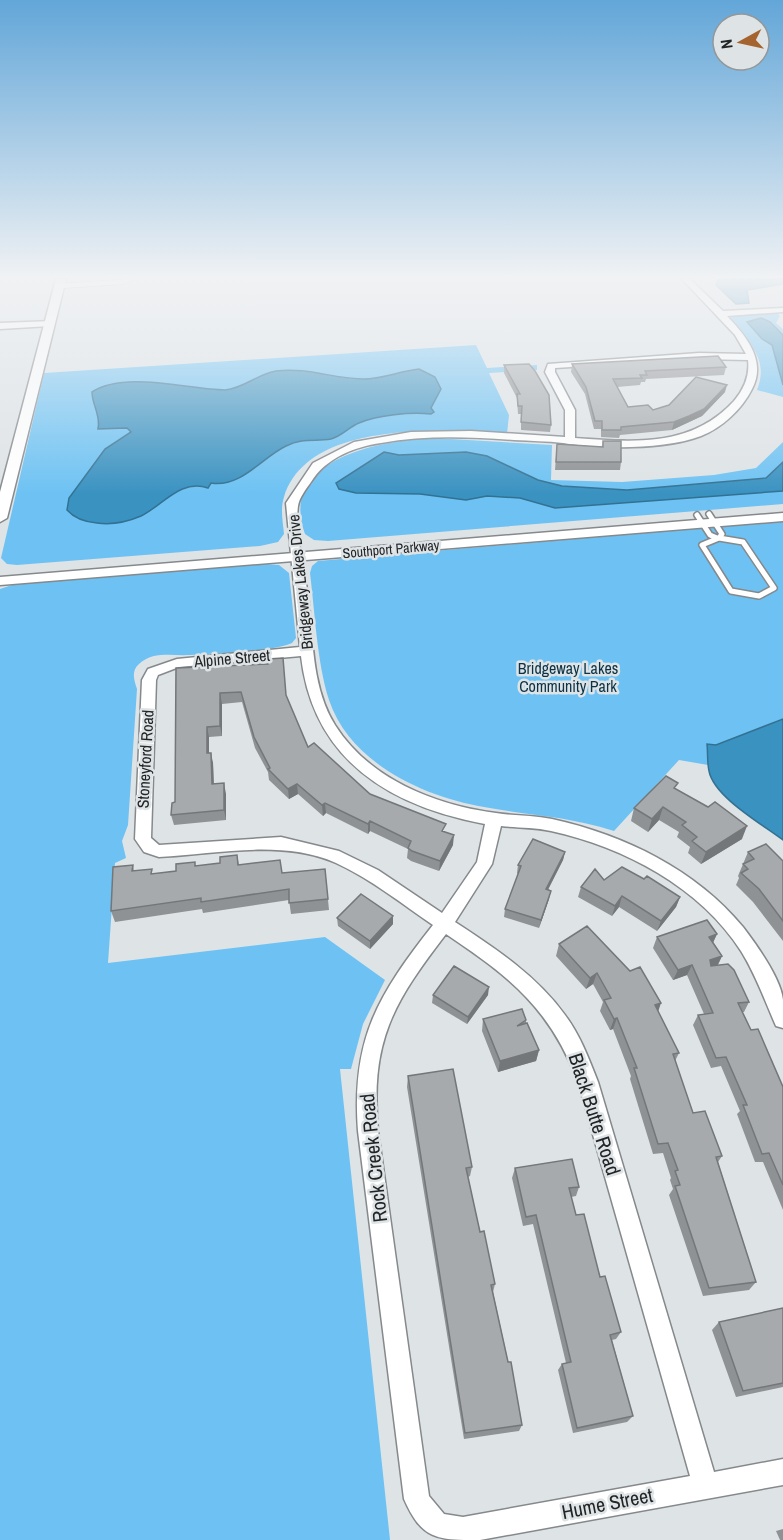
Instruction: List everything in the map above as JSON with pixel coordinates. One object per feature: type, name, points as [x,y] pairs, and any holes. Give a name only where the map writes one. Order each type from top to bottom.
[{"type":"street","points":[[0,518],[43,351]]},
{"type":"street","points":[[570,442],[570,410],[550,372],[551,366],[699,356],[752,357],[749,351]]},
{"type":"street","name":"Bridgeway Lakes Drive","points":[[752,357],[753,374],[746,393],[720,422],[705,430],[675,440],[641,445],[429,433],[384,437],[342,450],[310,471],[298,486],[292,503],[308,651],[318,706],[328,726],[354,759],[406,793],[461,813],[549,825],[594,836],[644,856],[707,901],[734,930],[763,974],[783,1020]]},
{"type":"street","name":"Southport Parkway","points":[[706,519],[783,508]]},
{"type":"street","name":"Southport Parkway","points":[[0,571],[296,552],[706,519],[783,517]]},
{"type":"street","name":"Southport Parkway","points":[[0,581],[296,552]]},
{"type":"street","name":"Alpine Street","points":[[157,669],[177,663],[308,651]]},
{"type":"street","name":"Stoneyford Road","points":[[150,848],[142,834],[149,680],[157,669]]},
{"type":"street","name":"Rock Creek Road","points":[[433,1523],[417,1499],[413,1481],[365,1099],[367,1068],[375,1036],[387,1007],[404,979],[445,925],[485,862],[494,819]]},
{"type":"street","name":"Black Butte Road","points":[[150,848],[168,851],[281,843],[309,848],[347,861],[445,925],[524,981],[559,1021],[575,1049],[595,1105],[706,1486]]},
{"type":"street","name":"Hume Street","points":[[433,1523],[441,1529],[463,1530],[783,1472]]},
{"type":"lane","points":[[706,519],[710,535],[719,538],[743,542],[774,588],[771,592],[754,596],[731,591],[702,545],[719,538],[722,534],[706,519]]},
{"type":"green space","points":[[385,351],[479,351],[487,368],[537,365],[537,370],[489,373],[509,415],[507,434],[449,431],[381,435],[349,442],[320,454],[298,472],[284,497],[282,511],[284,534],[278,542],[260,546],[7,564],[1,558],[44,373]]},
{"type":"green space","points":[[755,351],[783,351],[783,397],[757,390],[761,368]]},
{"type":"green space","points":[[434,438],[552,445],[551,480],[622,482],[714,475],[756,468],[783,442],[783,504],[328,541],[314,540],[305,534],[300,508],[306,487],[320,471],[340,458],[363,449],[388,443]]},
{"type":"green space","name":"Bridgeway Lakes Community Park","points":[[783,521],[783,719],[716,745],[710,754],[708,765],[679,760],[614,831],[565,819],[461,802],[414,785],[371,759],[354,742],[339,722],[329,700],[319,654],[310,573],[312,566],[318,561]]},
{"type":"green space","points":[[265,564],[279,565],[289,573],[296,638],[292,643],[269,649],[242,652],[150,657],[139,664],[135,670],[134,679],[137,689],[128,825],[122,841],[126,858],[115,863],[108,963],[325,937],[385,980],[363,1024],[351,1069],[340,1069],[390,1540],[0,1540],[0,589],[15,584]]},
{"type":"shaded area","points":[[774,351],[783,351],[783,385]]},
{"type":"shaded area","points":[[419,369],[435,377],[441,389],[431,408],[434,412],[431,414],[404,414],[375,418],[355,425],[331,439],[292,443],[241,477],[222,483],[211,483],[208,488],[198,486],[180,490],[149,512],[125,521],[108,524],[88,522],[77,518],[67,510],[69,498],[105,449],[131,432],[127,428],[98,429],[92,392],[106,386],[138,382],[225,390],[239,387],[276,371],[309,372],[364,379]]},
{"type":"shaded area","points":[[384,452],[399,455],[466,452],[487,456],[538,480],[562,486],[627,490],[766,478],[783,462],[783,491],[555,508],[520,498],[487,496],[466,500],[420,494],[356,493],[339,489],[336,483]]},
{"type":"shaded area","points":[[783,719],[783,840],[740,809],[720,790],[709,771],[707,744],[716,745]]},
{"type":"building","points":[[718,356],[726,367],[645,371],[647,375],[640,375],[642,378],[613,379],[628,407],[648,405],[653,410],[669,405],[696,377],[727,385],[704,409],[689,416],[674,422],[621,427],[621,430],[602,430],[602,421],[595,421],[586,387],[572,364]]},
{"type":"building","points":[[529,364],[549,395],[551,425],[521,422],[522,406],[518,406],[517,394],[520,394],[504,365]]},
{"type":"building","points":[[603,441],[621,441],[621,462],[556,462],[557,444],[603,447]]},
{"type":"building","points":[[283,658],[286,695],[308,747],[314,743],[370,794],[446,824],[442,831],[454,835],[440,861],[412,851],[408,848],[411,841],[370,821],[368,824],[325,803],[322,805],[297,784],[288,789],[268,769],[270,768],[254,737],[241,692],[220,693],[220,726],[207,727],[207,753],[211,753],[212,784],[224,783],[224,810],[171,815],[172,803],[175,802],[176,668],[268,664],[268,659]]},
{"type":"building","points":[[666,776],[678,783],[674,788],[708,807],[715,802],[747,826],[706,852],[692,841],[697,837],[682,825],[686,822],[663,807],[652,819],[634,808]]},
{"type":"building","points":[[533,839],[565,852],[546,889],[551,891],[541,920],[505,909],[521,866],[518,865]]},
{"type":"building","points":[[766,844],[783,861],[783,921],[759,889],[741,873],[748,869],[743,864],[754,859],[748,852]]},
{"type":"building","points":[[237,855],[238,865],[280,860],[282,873],[325,869],[328,899],[289,903],[289,889],[201,902],[201,898],[111,911],[113,867],[133,865],[132,871],[152,869],[151,874],[176,871],[176,864],[195,862],[195,866],[220,863],[220,857]]},
{"type":"building","points":[[622,867],[644,879],[647,876],[680,897],[661,921],[622,896],[615,906],[581,887],[595,869],[604,880]]},
{"type":"building","points":[[361,894],[393,916],[370,941],[337,918]]},
{"type":"building","points":[[707,920],[717,934],[709,937],[722,956],[710,960],[711,966],[728,964],[734,970],[749,1002],[738,1003],[751,1030],[758,1029],[783,1087],[783,1185],[769,1153],[762,1154],[743,1105],[747,1105],[726,1057],[716,1058],[698,1015],[713,1013],[692,965],[678,970],[657,937]]},
{"type":"building","points":[[587,926],[630,971],[640,967],[661,1003],[655,1005],[679,1053],[673,1054],[693,1113],[705,1111],[722,1156],[716,1157],[756,1282],[709,1288],[675,1186],[680,1185],[675,1171],[678,1170],[668,1143],[658,1144],[634,1068],[637,1068],[617,1018],[614,1019],[604,1000],[611,998],[597,973],[590,978],[559,944]]},
{"type":"building","points":[[454,966],[489,987],[468,1017],[433,995]]},
{"type":"building","points":[[522,1009],[526,1020],[517,1026],[527,1023],[539,1050],[500,1061],[483,1019]]},
{"type":"building","points":[[453,1069],[472,1167],[466,1168],[480,1232],[484,1231],[495,1284],[491,1285],[508,1362],[511,1362],[522,1425],[465,1433],[408,1076]]},
{"type":"building","points":[[572,1159],[579,1187],[569,1188],[576,1215],[584,1214],[600,1277],[605,1276],[621,1332],[610,1335],[633,1416],[577,1428],[562,1364],[571,1362],[536,1215],[526,1217],[515,1168]]},
{"type":"building","points":[[783,1308],[783,1383],[743,1391],[719,1322]]}]
